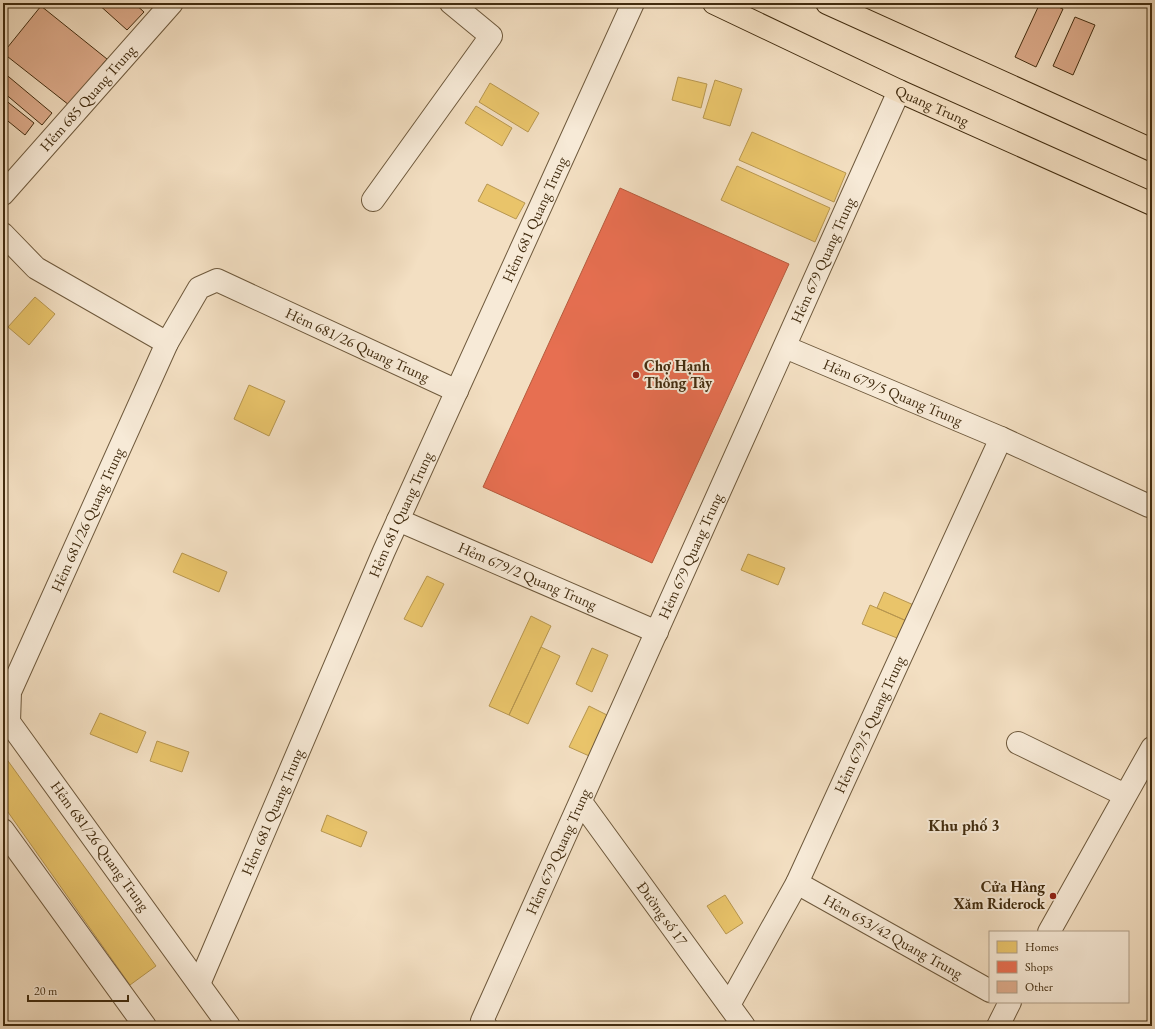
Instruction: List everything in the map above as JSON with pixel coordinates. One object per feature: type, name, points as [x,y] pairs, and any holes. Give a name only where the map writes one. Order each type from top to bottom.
[{"type":"main road","name":"Quang Trung","points":[[714,3],[899,91],[1152,204]]},
{"type":"main road","points":[[827,3],[1152,150]]},
{"type":"street","name":"Hẻm 685 Quang Trung","points":[[3,194],[172,3]]},
{"type":"street","points":[[373,200],[491,36],[452,3]]},
{"type":"street","name":"Hẻm 681 Quang Trung","points":[[199,984],[398,520],[633,3]]},
{"type":"street","name":"Hẻm 679 Quang Trung","points":[[484,1023],[581,802],[899,91]]},
{"type":"street","points":[[3,234],[36,268],[167,343]]},
{"type":"street","name":"Hẻm 681/26 Quang Trung","points":[[199,984],[9,722],[10,692],[167,343],[199,288],[217,280],[457,391]]},
{"type":"street","name":"Hẻm 679/5 Quang Trung","points":[[785,347],[1001,438],[1149,506]]},
{"type":"street","name":"Hẻm 679/5 Quang Trung","points":[[729,1005],[797,883],[1001,438]]},
{"type":"street","name":"Hẻm 679/2 Quang Trung","points":[[398,520],[657,632]]},
{"type":"street","points":[[1018,743],[1125,795]]},
{"type":"street","points":[[1050,931],[1152,748]]},
{"type":"street","name":"Đường số 17","points":[[581,802],[744,1026]]},
{"type":"street","points":[[3,830],[145,1026]]},
{"type":"street","name":"Hẻm 653/42 Quang Trung","points":[[797,883],[989,990]]},
{"type":"street","points":[[199,984],[229,1026]]},
{"type":"street","points":[[998,1026],[1010,1003]]},
{"type":"building: Homes","points":[[678,77],[707,84],[701,108],[672,100]]},
{"type":"building: Homes","points":[[715,80],[742,89],[730,126],[703,118]]},
{"type":"building: Homes","points":[[490,83],[539,113],[528,132],[479,102]]},
{"type":"building: Homes","points":[[476,106],[512,128],[502,146],[465,123]]},
{"type":"building: Homes","points":[[752,132],[846,173],[834,202],[739,160]]},
{"type":"building: Homes","points":[[737,166],[830,208],[815,242],[721,200]]},
{"type":"building: Homes","points":[[487,184],[525,203],[516,219],[478,201]]},
{"type":"building: Homes","points":[[35,297],[55,314],[29,345],[8,327]]},
{"type":"building: Homes","points":[[249,385],[285,401],[269,436],[234,419]]},
{"type":"building: Homes","points":[[182,553],[227,572],[219,592],[173,572]]},
{"type":"building: Homes","points":[[748,554],[785,568],[778,585],[741,570]]},
{"type":"building: Homes","points":[[427,576],[444,584],[422,627],[404,619]]},
{"type":"building: Homes","points":[[884,592],[916,606],[909,622],[877,608]]},
{"type":"building: Homes","points":[[870,605],[909,622],[902,640],[862,624]]},
{"type":"building: Homes","points":[[531,616],[551,626],[509,715],[489,706]]},
{"type":"building: Homes","points":[[541,647],[560,656],[528,724],[509,715]]},
{"type":"building: Homes","points":[[592,648],[608,655],[592,692],[576,684]]},
{"type":"building: Homes","points":[[589,706],[615,719],[596,759],[569,747]]},
{"type":"building: Homes","points":[[100,713],[146,732],[137,753],[90,734]]},
{"type":"building: Homes","points":[[157,741],[189,752],[182,772],[150,761]]},
{"type":"building: Homes","points":[[3,754],[156,966],[130,985],[3,805]]},
{"type":"building: Homes","points":[[327,815],[367,832],[361,847],[321,831]]},
{"type":"building: Homes","points":[[725,895],[743,923],[726,934],[707,906]]},
{"type":"building: Shops","name":"Chợ Hạnh Thông Tây","points":[[620,188],[789,264],[652,563],[483,487]]},
{"type":"building: Other","points":[[97,3],[134,3],[144,12],[127,30]]},
{"type":"building: Other","points":[[1040,3],[1049,3],[1063,9],[1036,67],[1015,57]]},
{"type":"building: Other","points":[[41,6],[107,59],[69,105],[3,53]]},
{"type":"building: Other","points":[[1075,17],[1095,25],[1073,75],[1053,66]]},
{"type":"building: Other","points":[[3,72],[52,113],[42,125],[3,92]]},
{"type":"building: Other","points":[[4,99],[34,123],[25,135],[3,117]]},
{"type":"place","name":"Chợ Hạnh Thông Tây","points":[[636,375]]},
{"type":"place","name":"Cửa Hàng Xăm Riderock","points":[[1053,896]]},
{"type":"district","name":"Khu phố 3","points":[[964,825]]}]
